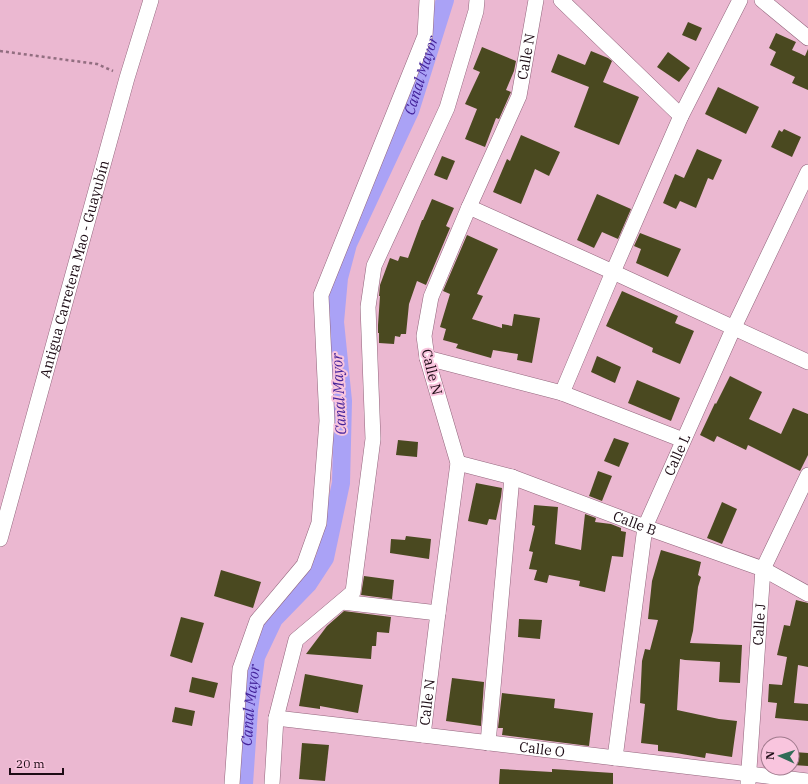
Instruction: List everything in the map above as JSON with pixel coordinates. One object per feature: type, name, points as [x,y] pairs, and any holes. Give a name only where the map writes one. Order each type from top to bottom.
[{"type":"street","name":"Antigua Carretera Mao - Guayubín","points":[[0,539],[127,78],[151,0]]},
{"type":"street","points":[[232,784],[240,669],[257,621],[304,565],[319,523],[327,421],[321,295],[425,36],[427,0]]},
{"type":"street","points":[[272,784],[276,718],[296,640],[353,592],[374,439],[368,307],[374,266],[447,108],[476,11],[477,0]]},
{"type":"street","name":"Calle N","points":[[423,735],[458,463],[427,358],[424,336],[431,297],[469,207],[519,96],[536,0]]},
{"type":"street","points":[[561,0],[681,116]]},
{"type":"street","points":[[562,393],[681,116],[740,0]]},
{"type":"street","points":[[762,0],[808,38]]},
{"type":"street","name":"Calle L","points":[[615,758],[645,527],[734,327],[808,172]]},
{"type":"street","points":[[469,207],[808,362]]},
{"type":"street","points":[[427,358],[562,393],[683,440]]},
{"type":"street","name":"Calle B","points":[[458,463],[512,477],[763,569],[808,594]]},
{"type":"street","name":"Calle J","points":[[748,779],[763,569],[808,476]]},
{"type":"street","points":[[488,743],[512,477]]},
{"type":"street","points":[[342,602],[438,613]]},
{"type":"street","name":"Calle O","points":[[276,718],[615,758],[748,779],[808,781]]},
{"type":"path","points":[[0,51],[97,64],[127,78]]},
{"type":"building","points":[[688,22],[702,28],[696,41],[682,35]]},
{"type":"building","points":[[776,33],[796,42],[792,50],[805,56],[808,49],[808,90],[792,83],[795,77],[770,65],[776,52],[769,48]]},
{"type":"building","points":[[482,47],[516,61],[514,71],[506,90],[511,92],[499,119],[496,118],[485,147],[465,139],[477,109],[465,104],[480,72],[473,69]]},
{"type":"building","points":[[591,51],[612,61],[603,82],[639,97],[619,145],[574,127],[589,87],[551,72],[558,54],[585,65]]},
{"type":"building","points":[[668,52],[690,68],[679,82],[657,67]]},
{"type":"building","points":[[718,87],[759,107],[746,134],[705,114]]},
{"type":"building","points":[[784,129],[801,137],[792,157],[771,147],[779,130],[782,132]]},
{"type":"building","points":[[521,135],[560,152],[549,176],[535,169],[521,204],[493,192],[507,159],[510,161]]},
{"type":"building","points":[[697,149],[722,160],[713,180],[708,178],[696,208],[680,201],[676,209],[663,203],[675,174],[684,178]]},
{"type":"building","points":[[442,156],[455,161],[447,180],[434,175]]},
{"type":"building","points":[[597,194],[631,209],[618,239],[602,232],[594,248],[577,240]]},
{"type":"building","points":[[432,199],[454,208],[446,226],[450,228],[426,285],[417,281],[409,304],[406,334],[401,334],[400,337],[395,336],[394,344],[379,343],[378,325],[380,285],[390,258],[398,261],[400,256],[408,258],[422,220]]},
{"type":"building","points":[[640,233],[681,249],[668,277],[636,263],[641,249],[634,246]]},
{"type":"building","points":[[467,235],[498,249],[477,294],[483,296],[472,319],[502,328],[502,324],[512,326],[514,314],[540,318],[532,363],[517,360],[518,354],[493,350],[491,358],[456,348],[458,344],[443,340],[446,329],[440,327],[450,294],[443,291]]},
{"type":"building","points":[[622,291],[678,316],[675,323],[694,331],[680,364],[652,352],[653,348],[606,326]]},
{"type":"building","points":[[597,356],[621,367],[615,383],[591,372]]},
{"type":"building","points":[[730,376],[762,392],[749,419],[781,434],[793,408],[808,414],[808,455],[800,471],[748,445],[746,450],[717,436],[714,442],[700,435]]},
{"type":"building","points":[[637,380],[680,398],[671,421],[628,403]]},
{"type":"building","points":[[614,438],[629,443],[619,467],[604,461]]},
{"type":"building","points":[[398,440],[418,442],[417,457],[396,455]]},
{"type":"building","points":[[598,471],[612,476],[602,501],[589,496]]},
{"type":"building","points":[[476,483],[502,488],[496,520],[489,519],[487,525],[468,521]]},
{"type":"building","points":[[722,502],[737,509],[722,544],[707,538]]},
{"type":"building","points":[[534,505],[558,507],[555,544],[581,550],[585,514],[596,518],[595,522],[611,524],[621,528],[621,531],[626,532],[623,557],[612,556],[605,592],[579,586],[580,581],[549,575],[547,583],[534,580],[537,570],[529,569],[533,552],[529,551],[535,526],[532,525]]},
{"type":"building","points":[[406,536],[431,539],[429,559],[390,553],[391,539],[405,540]]},
{"type":"building","points":[[661,550],[701,562],[698,575],[701,577],[698,587],[693,631],[690,643],[742,645],[740,683],[719,682],[720,662],[680,659],[677,710],[719,719],[737,721],[732,757],[706,753],[705,758],[658,751],[658,745],[641,743],[645,704],[640,703],[642,661],[645,649],[650,650],[658,620],[648,619],[652,581]]},
{"type":"building","points":[[221,570],[261,582],[253,608],[214,596]]},
{"type":"building","points":[[364,576],[394,580],[392,599],[361,595]]},
{"type":"building","points":[[796,600],[808,603],[808,667],[798,665],[794,703],[808,704],[808,721],[775,718],[777,703],[768,702],[769,684],[782,685],[787,657],[777,655],[784,625],[790,626]]},
{"type":"building","points":[[344,611],[391,617],[389,633],[377,632],[376,646],[372,646],[371,659],[306,654],[327,626]]},
{"type":"building","points":[[181,617],[204,623],[192,663],[170,656]]},
{"type":"building","points":[[519,619],[542,620],[540,639],[518,637]]},
{"type":"building","points":[[305,674],[363,685],[358,713],[320,706],[320,709],[299,706]]},
{"type":"building","points":[[192,677],[218,683],[214,698],[189,692]]},
{"type":"building","points":[[452,678],[484,682],[481,726],[446,721]]},
{"type":"building","points":[[502,693],[555,699],[554,708],[593,713],[589,746],[502,735],[503,728],[498,728]]},
{"type":"building","points":[[175,707],[195,711],[192,726],[172,722]]},
{"type":"building","points":[[302,743],[329,745],[325,781],[299,779]]},
{"type":"building","points":[[800,752],[808,753],[808,766],[800,765]]},
{"type":"building","points":[[500,769],[552,772],[552,769],[613,773],[613,784],[499,784]]},
{"type":"waterway","name":"Canal Mayor","points":[[244,784],[249,710],[256,657],[274,619],[308,584],[325,558],[341,483],[343,401],[335,322],[339,278],[348,244],[410,111],[445,0]]}]
